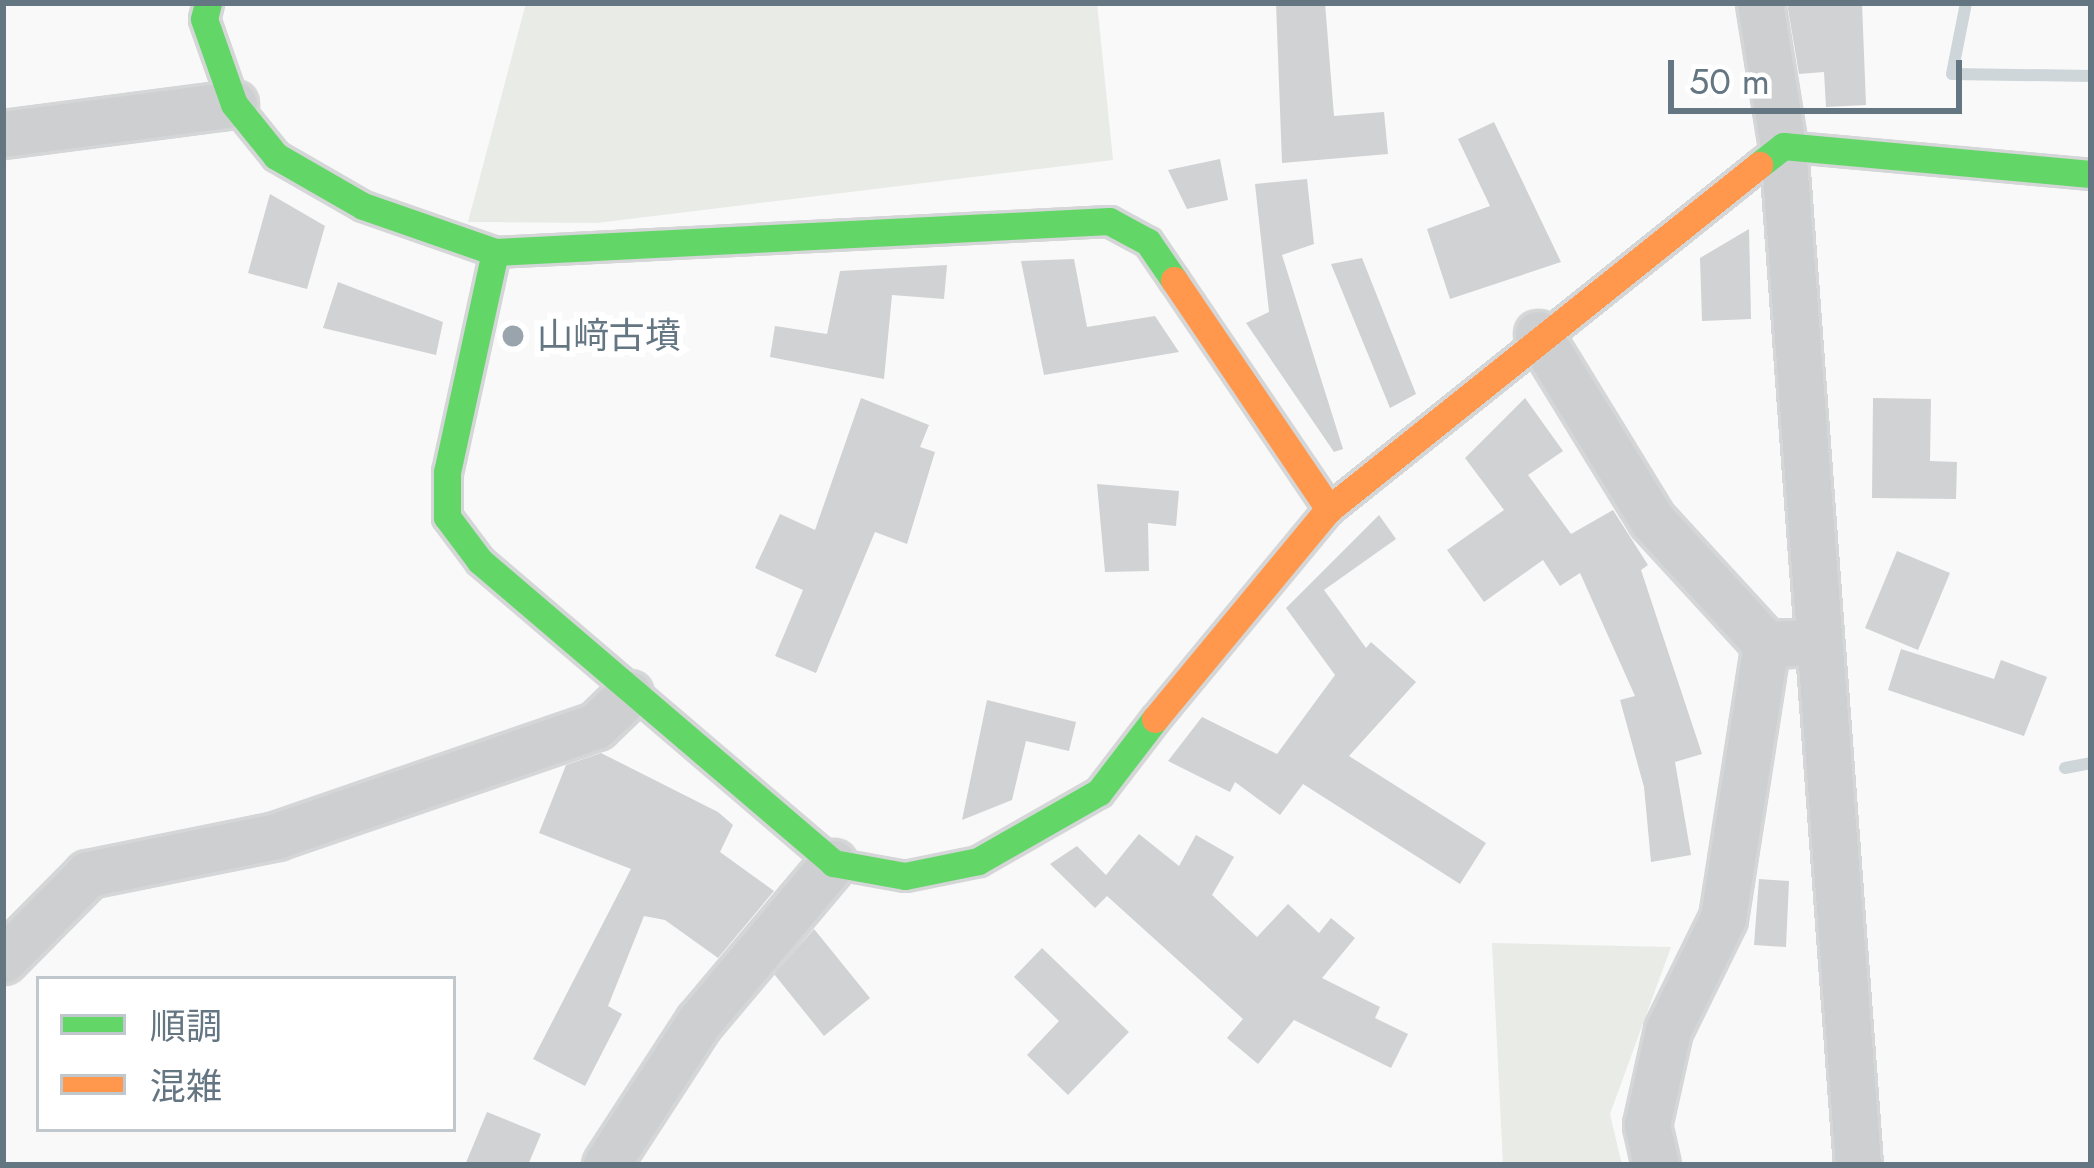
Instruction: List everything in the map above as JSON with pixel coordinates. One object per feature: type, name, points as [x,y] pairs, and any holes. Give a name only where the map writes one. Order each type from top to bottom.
[{"type":"street","points":[[208,3],[205,19],[234,104],[276,156],[363,206],[495,252],[1109,221],[1148,242],[1329,509]]},
{"type":"street","points":[[1760,3],[1783,146],[1858,1165]]},
{"type":"street","points":[[3,134],[234,104]]},
{"type":"street","points":[[495,252],[447,472],[447,517],[480,561],[629,694],[832,862],[905,876],[978,861],[1099,793],[1329,509],[1538,334],[1783,146],[2091,175]]},
{"type":"street","points":[[1538,334],[1652,520],[1766,644],[1821,642]]},
{"type":"street","points":[[1656,1165],[1647,1125],[1668,1030],[1723,918],[1766,644]]},
{"type":"street","points":[[3,961],[88,874],[276,836],[596,726],[629,694]]},
{"type":"street","points":[[606,1165],[699,1022],[832,862]]},
{"type":"shaded area","points":[[526,3],[1097,3],[1113,160],[597,223],[468,222]]},
{"type":"shaded area","points":[[1492,943],[1671,947],[1610,1114],[1622,1165],[1503,1165]]},
{"type":"building","points":[[1276,3],[1325,3],[1334,116],[1384,112],[1388,154],[1282,163]]},
{"type":"building","points":[[1787,3],[1862,3],[1866,105],[1826,107],[1824,72],[1799,74]]},
{"type":"building","points":[[1494,122],[1561,262],[1450,299],[1427,229],[1490,206],[1458,139]]},
{"type":"building","points":[[1220,159],[1228,200],[1187,209],[1168,170]]},
{"type":"building","points":[[1307,179],[1314,244],[1282,255],[1343,449],[1334,452],[1246,323],[1269,312],[1255,184]]},
{"type":"building","points":[[270,194],[325,226],[307,289],[248,273]]},
{"type":"building","points":[[1749,229],[1751,319],[1702,321],[1700,258]]},
{"type":"building","points":[[1362,258],[1416,394],[1390,408],[1331,264]]},
{"type":"building","points":[[1074,259],[1087,327],[1155,316],[1179,352],[1044,375],[1021,261]]},
{"type":"building","points":[[947,265],[944,299],[892,295],[884,379],[770,357],[775,326],[827,334],[840,271]]},
{"type":"building","points":[[338,282],[443,322],[436,355],[323,328]]},
{"type":"building","points":[[861,398],[929,425],[920,447],[935,452],[907,544],[875,532],[816,673],[775,656],[803,590],[755,568],[780,514],[815,530]]},
{"type":"building","points":[[1525,398],[1563,451],[1528,475],[1571,534],[1613,510],[1648,565],[1641,570],[1702,754],[1675,762],[1691,855],[1651,862],[1644,787],[1620,700],[1635,696],[1580,573],[1560,586],[1543,560],[1484,602],[1447,550],[1504,510],[1465,458]]},
{"type":"building","points":[[1873,398],[1931,399],[1930,461],[1957,462],[1956,499],[1872,498]]},
{"type":"building","points":[[1097,484],[1179,491],[1176,526],[1148,523],[1149,571],[1105,572]]},
{"type":"building","points":[[1379,515],[1396,539],[1324,590],[1366,648],[1371,642],[1416,682],[1349,756],[1486,843],[1460,884],[1303,784],[1280,815],[1235,782],[1230,792],[1168,761],[1202,717],[1277,754],[1335,675],[1286,608]]},
{"type":"building","points":[[1897,551],[1950,573],[1918,650],[1865,628]]},
{"type":"building","points":[[1901,649],[1994,679],[2001,660],[2047,677],[2024,736],[1888,690]]},
{"type":"building","points":[[987,700],[1076,722],[1069,751],[1026,741],[1012,800],[962,820]]},
{"type":"building","points":[[601,753],[718,812],[733,825],[720,852],[774,891],[718,958],[665,920],[644,916],[608,1006],[622,1014],[585,1086],[533,1059],[631,869],[539,833],[566,765]]},
{"type":"building","points":[[1139,834],[1179,866],[1196,835],[1234,857],[1212,895],[1257,937],[1288,904],[1319,933],[1331,918],[1355,938],[1322,978],[1380,1007],[1375,1018],[1408,1034],[1391,1068],[1294,1020],[1258,1064],[1227,1038],[1243,1019],[1107,896],[1095,908],[1050,864],[1077,846],[1106,875]]},
{"type":"building","points":[[1759,879],[1789,881],[1786,947],[1754,945]]},
{"type":"building","points":[[814,929],[870,998],[824,1036],[774,974]]},
{"type":"building","points":[[1042,948],[1129,1032],[1068,1095],[1027,1055],[1059,1021],[1014,977]]},
{"type":"building","points":[[487,1112],[541,1134],[528,1165],[465,1165]]},
{"type":"waterway","points":[[1966,3],[1952,74],[2091,76]]},
{"type":"waterway","points":[[2065,768],[2091,763]]},
{"type":"traffic: fast","points":[[208,3],[204,19],[234,104],[276,156],[363,206],[495,252],[1109,221],[1148,242],[1174,280]]},
{"type":"traffic: fast","points":[[1759,165],[1783,146],[2091,174]]},
{"type":"traffic: fast","points":[[495,252],[447,472],[447,517],[480,561],[833,863],[905,876],[978,861],[1099,792],[1155,719]]},
{"type":"traffic: slow","points":[[1155,719],[1329,509],[1759,165]]},
{"type":"traffic: slow","points":[[1174,280],[1329,509]]},
{"type":"place","name":"山﨑古墳","points":[[513,336]]}]
